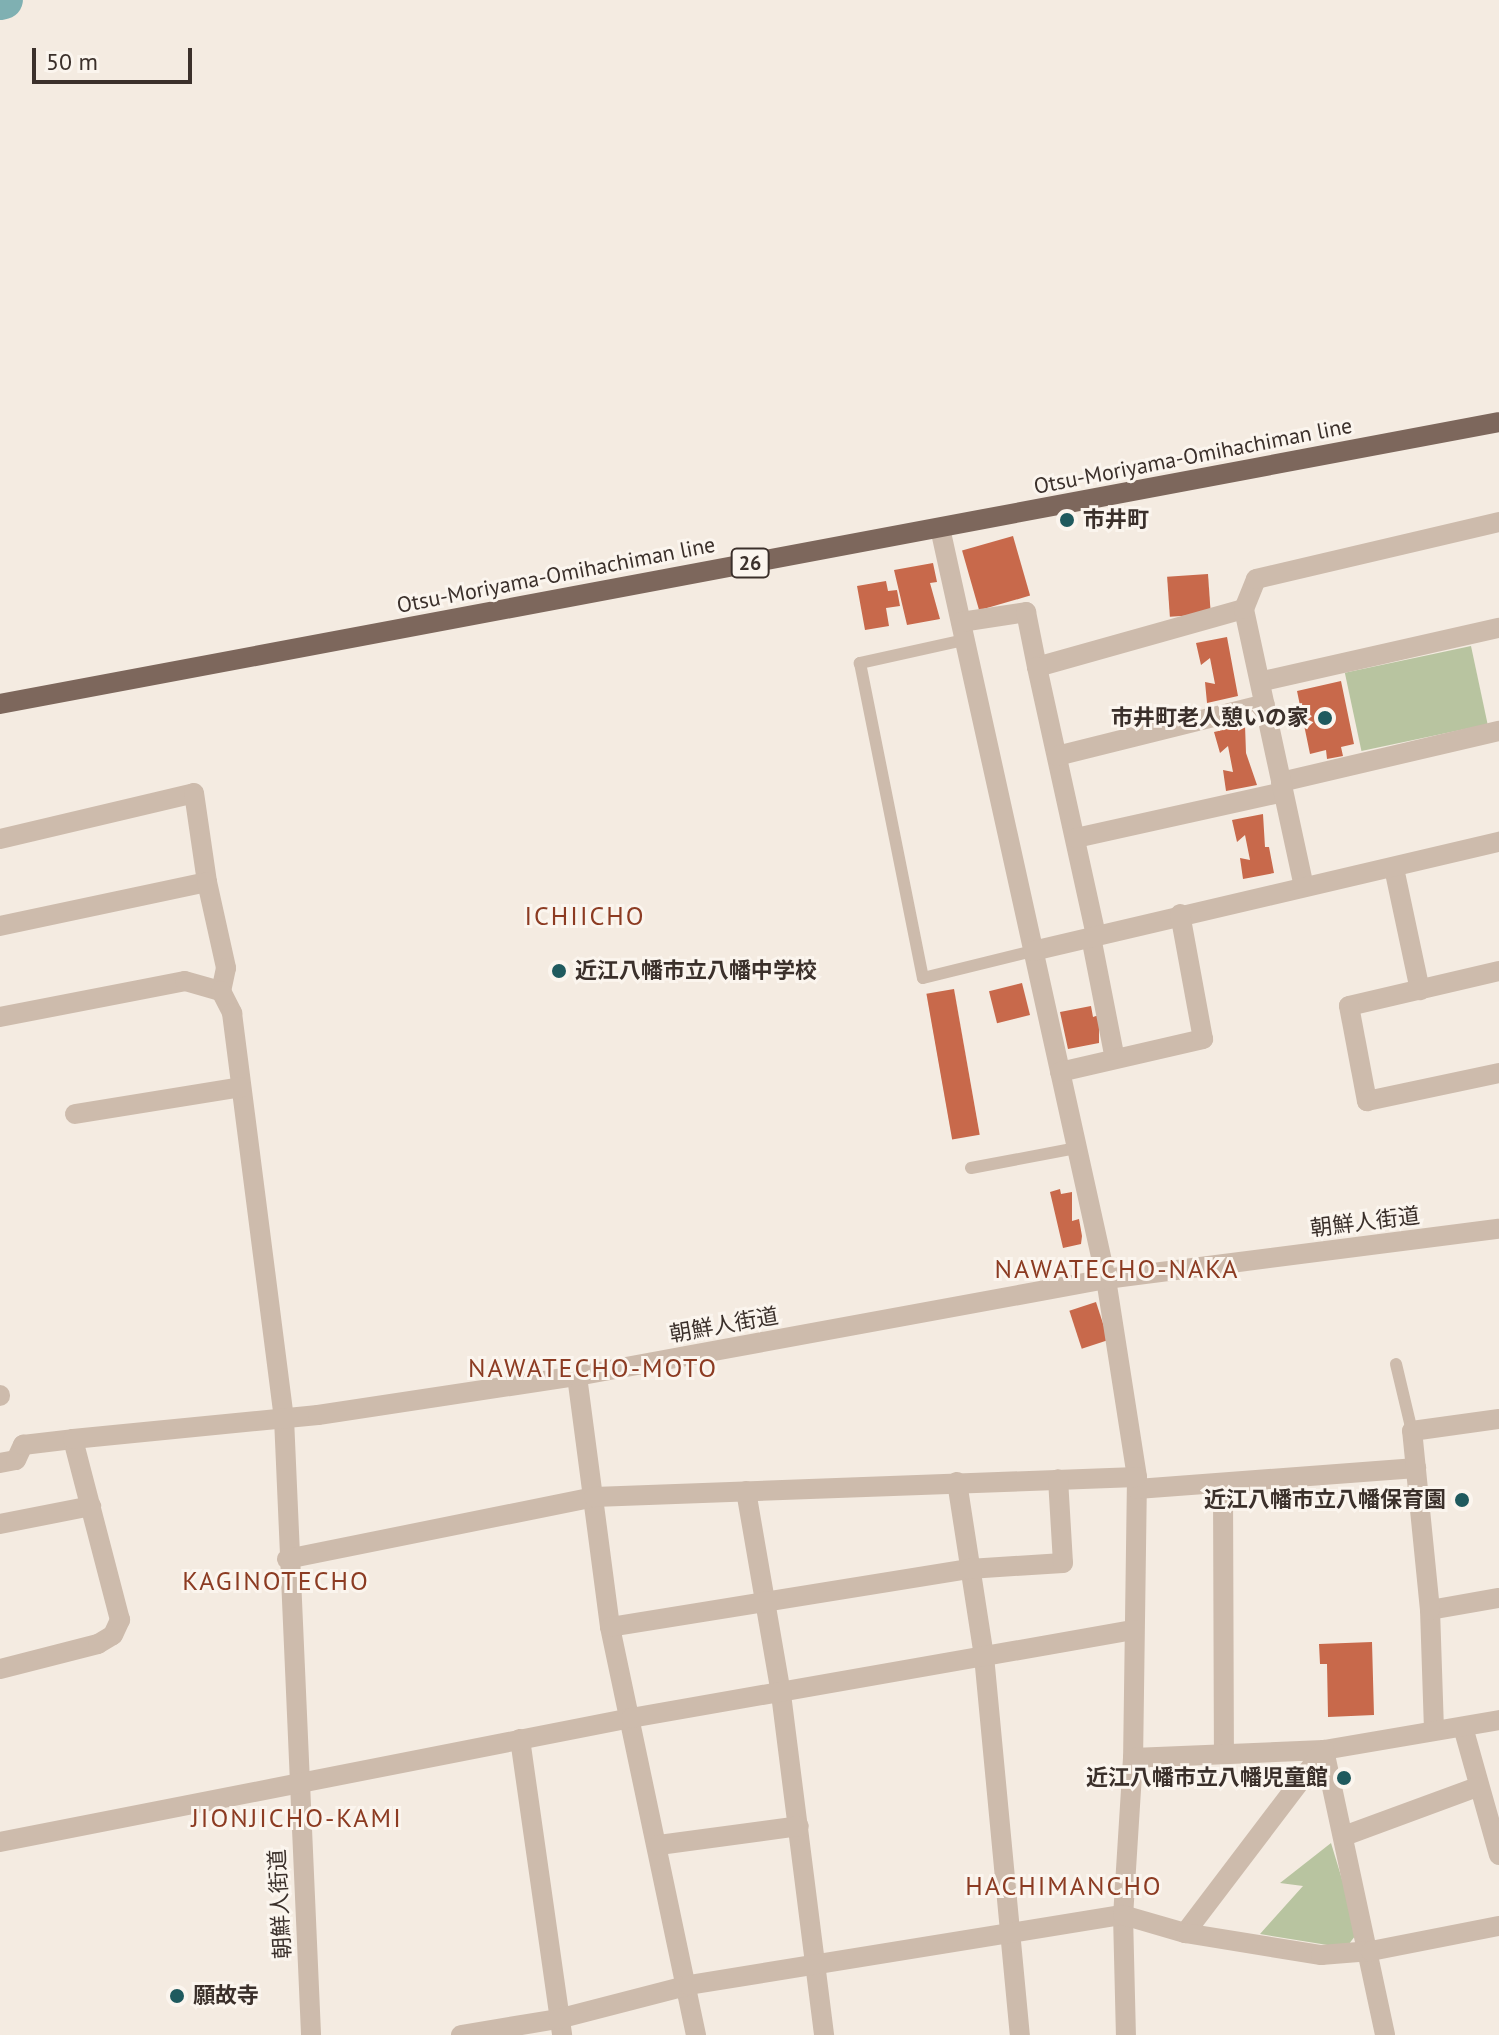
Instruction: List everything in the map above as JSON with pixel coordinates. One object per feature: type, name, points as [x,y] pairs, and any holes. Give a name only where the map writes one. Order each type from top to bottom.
[{"type":"main road","name":"Otsu-Moriyama-Omihachiman line","points":[[0,704],[1499,422]]},
{"type":"street","points":[[1304,887],[1265,704],[1263,681],[1244,609],[1256,579],[1499,522]]},
{"type":"street","points":[[940,528],[1106,1279],[1137,1483],[1133,1758],[1123,1915],[1126,2035]]},
{"type":"street","points":[[1037,667],[1244,609]]},
{"type":"street","points":[[962,631],[1026,612],[1076,838],[1115,1059]]},
{"type":"street","points":[[1263,681],[1499,628]]},
{"type":"street","points":[[1057,756],[1265,704]]},
{"type":"street","points":[[1076,838],[1499,731]]},
{"type":"street","points":[[0,839],[194,793],[207,882],[226,968],[221,991],[232,1013],[284,1418],[23,1445],[16,1460],[0,1463]]},
{"type":"street","points":[[1033,951],[1180,914],[1499,842]]},
{"type":"street","points":[[1394,868],[1420,990]]},
{"type":"street","points":[[0,926],[207,882]]},
{"type":"street","points":[[1060,1072],[1203,1039],[1180,914]]},
{"type":"street","points":[[1499,971],[1349,1006],[1367,1101],[1499,1073]]},
{"type":"street","points":[[0,1017],[185,981],[221,991]]},
{"type":"street","points":[[75,1114],[241,1087]]},
{"type":"street","name":"朝鮮人街道","points":[[311,2035],[287,1559],[284,1418],[577,1376],[1106,1279],[1499,1229]]},
{"type":"street","points":[[577,1376],[610,1627],[689,1985],[696,2035]]},
{"type":"street","points":[[1434,1730],[1430,1610],[1412,1431],[1499,1419]]},
{"type":"street","points":[[0,1669],[36,1663],[113,1635],[120,1620],[119,1604],[73,1439]]},
{"type":"street","points":[[287,1559],[594,1497],[1058,1479],[1223,1486],[1416,1468]]},
{"type":"street","points":[[610,1627],[969,1569],[1063,1563],[1058,1479]]},
{"type":"street","points":[[957,1482],[984,1656],[1020,2035]]},
{"type":"street","points":[[1223,1486],[1224,1754]]},
{"type":"street","points":[[746,1491],[781,1694],[818,1967],[824,2035]]},
{"type":"street","points":[[0,1524],[91,1506]]},
{"type":"street","points":[[1430,1610],[1499,1598]]},
{"type":"street","points":[[0,1842],[631,1718],[1133,1630]]},
{"type":"street","points":[[1133,1758],[1324,1750],[1499,1720]]},
{"type":"street","points":[[1463,1727],[1477,1787],[1498,1846]]},
{"type":"street","points":[[520,1739],[560,2027]]},
{"type":"street","points":[[1324,1750],[1371,1951],[1385,2035]]},
{"type":"street","points":[[1185,1933],[1324,1750]]},
{"type":"street","points":[[1344,1836],[1477,1787]]},
{"type":"street","points":[[659,1845],[799,1826]]},
{"type":"street","points":[[461,2035],[560,2027],[689,1985],[1009,1937],[1123,1915],[1185,1933],[1321,1955],[1371,1951],[1499,1926]]},
{"type":"lane","points":[[962,631],[860,663],[923,978],[1033,951]]},
{"type":"lane","points":[[971,1168],[1077,1148]]},
{"type":"lane","points":[[1396,1364],[1412,1431]]},
{"type":"green space","points":[[1471,646],[1488,724],[1361,751],[1345,673]]},
{"type":"green space","points":[[1331,1843],[1358,1932],[1346,1948],[1260,1934],[1303,1886],[1280,1883]]},
{"type":"building","points":[[1013,536],[1030,596],[979,610],[962,551]]},
{"type":"building","points":[[933,563],[937,582],[930,583],[940,619],[907,625],[894,570]]},
{"type":"building","points":[[1208,574],[1211,614],[1170,617],[1167,577]]},
{"type":"building","points":[[886,581],[888,591],[897,590],[900,606],[886,608],[889,626],[865,630],[857,586]]},
{"type":"building","points":[[1227,637],[1238,696],[1207,703],[1205,682],[1215,684],[1210,658],[1201,665],[1196,643]]},
{"type":"building","name":"市井町老人憩いの家","points":[[1341,681],[1354,744],[1341,747],[1343,756],[1327,759],[1326,750],[1310,754],[1297,691]]},
{"type":"building","points":[[1245,725],[1246,753],[1257,785],[1226,791],[1223,770],[1233,772],[1228,746],[1220,753],[1214,732]]},
{"type":"building","points":[[1263,814],[1265,847],[1269,847],[1274,873],[1243,879],[1240,858],[1250,860],[1245,835],[1237,842],[1232,820]]},
{"type":"building","points":[[1022,983],[1030,1015],[997,1023],[989,991]]},
{"type":"building","points":[[954,989],[980,1135],[952,1140],[926,994]]},
{"type":"building","points":[[1091,1006],[1093,1017],[1099,1015],[1099,1043],[1068,1049],[1060,1012]]},
{"type":"building","points":[[1060,1189],[1061,1194],[1072,1192],[1072,1221],[1079,1219],[1082,1236],[1081,1244],[1063,1248],[1050,1192]]},
{"type":"building","points":[[1096,1302],[1108,1340],[1082,1349],[1069,1311]]},
{"type":"building","points":[[1372,1642],[1374,1715],[1328,1717],[1327,1664],[1320,1664],[1319,1644]]},
{"type":"waterway","points":[[0,1],[4,0]]},
{"type":"place","name":"市井町","points":[[1067,520]]},
{"type":"place","name":"市井町老人憩いの家","points":[[1325,718]]},
{"type":"place","name":"近江八幡市立八幡中学校","points":[[559,971]]},
{"type":"place","name":"近江八幡市立八幡保育園","points":[[1462,1500]]},
{"type":"place","name":"近江八幡市立八幡児童館","points":[[1344,1778]]},
{"type":"place","name":"願故寺","points":[[177,1996]]},
{"type":"district","name":"ICHIICHO","points":[[585,916]]},
{"type":"district","name":"NAWATECHO-NAKA","points":[[1117,1269]]},
{"type":"district","name":"NAWATECHO-MOTO","points":[[593,1368]]},
{"type":"district","name":"KAGINOTECHO","points":[[276,1581]]},
{"type":"district","name":"JIONJICHO-KAMI","points":[[297,1818]]},
{"type":"district","name":"HACHIMANCHO","points":[[1064,1886]]}]
